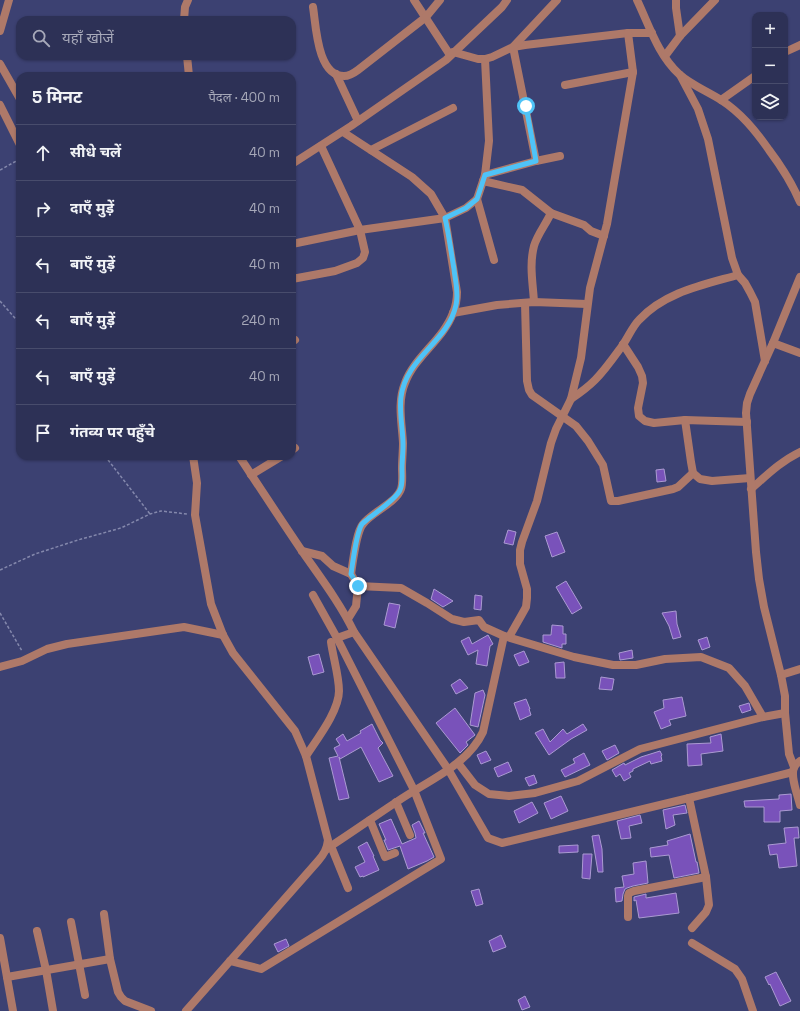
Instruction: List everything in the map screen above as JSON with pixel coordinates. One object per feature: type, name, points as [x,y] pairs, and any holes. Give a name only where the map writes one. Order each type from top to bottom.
[{"type":"street","points":[[0,31],[9,0]]},
{"type":"street","points":[[184,16],[185,7],[188,0]]},
{"type":"street","points":[[414,0],[452,54],[478,59],[492,57],[513,47],[628,33],[652,33]]},
{"type":"street","points":[[313,7],[321,55],[324,63],[336,74],[344,76],[358,70],[426,17],[440,0]]},
{"type":"street","points":[[296,162],[343,132],[446,60],[502,7],[507,0]]},
{"type":"street","points":[[513,47],[557,0]]},
{"type":"street","points":[[637,0],[652,33],[665,56],[680,75],[698,109],[704,125],[732,258],[738,275],[748,287],[755,302],[765,360]]},
{"type":"street","points":[[676,0],[680,36]]},
{"type":"street","points":[[665,56],[680,36],[715,0]]},
{"type":"street","points":[[186,1011],[329,848],[414,790],[458,763],[479,741],[483,732],[507,636],[526,606],[527,589],[520,564],[520,550],[537,501],[552,443],[571,399],[581,358],[587,304],[607,224],[633,72],[628,33]]},
{"type":"street","points":[[788,51],[800,45]]},
{"type":"street","points":[[513,47],[536,161]]},
{"type":"street","points":[[296,243],[360,230],[445,218],[466,208],[477,199],[484,178],[489,141],[485,59]]},
{"type":"street","points":[[187,60],[189,72]]},
{"type":"street","points":[[0,64],[16,92]]},
{"type":"street","points":[[565,85],[633,72]]},
{"type":"street","points":[[336,74],[358,121]]},
{"type":"street","points":[[680,75],[721,100],[739,113],[754,128],[783,168],[795,189],[800,202]]},
{"type":"street","points":[[721,100],[752,78]]},
{"type":"street","points":[[0,105],[16,137]]},
{"type":"street","points":[[371,150],[453,108]]},
{"type":"street","points":[[343,132],[412,177],[430,194],[445,218],[457,292],[456,304],[448,324],[440,336],[412,368],[404,384],[401,413],[403,445],[401,489],[392,501],[363,523],[358,531],[351,574]]},
{"type":"street","points":[[296,278],[335,271],[357,263],[363,258],[365,252],[360,230],[321,146]]},
{"type":"street","points":[[484,178],[536,161],[560,156]]},
{"type":"street","points":[[484,178],[522,190],[551,213],[584,225],[591,231],[604,236]]},
{"type":"street","points":[[477,199],[494,260]]},
{"type":"street","points":[[534,302],[532,261],[534,245],[551,213]]},
{"type":"street","points":[[571,399],[596,379],[623,344],[637,322],[658,304],[689,289],[738,275]]},
{"type":"street","points":[[800,277],[774,344],[765,360],[747,403],[746,413],[759,579],[785,696],[785,712],[793,763],[793,777],[800,805]]},
{"type":"street","points":[[453,313],[497,305],[534,302],[587,304]]},
{"type":"street","points":[[525,303],[527,381],[529,390],[532,395],[576,426],[588,441],[603,465],[611,501],[618,501],[673,489],[678,487],[693,473]]},
{"type":"street","points":[[623,344],[642,376],[643,383],[638,408],[640,416],[645,421],[654,423],[685,420],[747,422]]},
{"type":"street","points":[[774,344],[800,353]]},
{"type":"street","points":[[685,420],[693,473],[700,479],[712,481],[750,478]]},
{"type":"street","points":[[751,490],[781,464],[800,452]]},
{"type":"street","points":[[194,460],[197,483],[195,515],[211,604],[223,635],[233,653],[295,731],[306,756],[327,834],[329,848],[348,888]]},
{"type":"street","points":[[242,460],[348,619],[354,632],[448,769],[488,838],[502,843],[689,798],[793,763]]},
{"type":"street","points":[[251,475],[275,460]]},
{"type":"street","points":[[302,551],[322,556],[333,566],[351,574],[358,586],[356,606],[348,619]]},
{"type":"street","points":[[358,586],[401,588],[452,619],[464,622],[479,620],[484,627],[507,636],[574,657],[613,665],[636,665],[665,659],[701,657],[729,668],[745,686],[763,717]]},
{"type":"street","points":[[230,961],[261,969],[441,859],[414,790],[334,640],[313,595]]},
{"type":"street","points":[[0,667],[27,659],[47,649],[67,644],[184,627],[223,635]]},
{"type":"street","points":[[334,640],[354,632]]},
{"type":"street","points":[[306,756],[333,714],[338,699],[339,685],[334,640]]},
{"type":"street","points":[[781,675],[800,669]]},
{"type":"street","points":[[458,763],[475,786],[489,794],[509,796],[536,793],[578,781],[640,749],[785,712]]},
{"type":"street","points":[[689,798],[706,877],[709,905],[706,912],[692,928]]},
{"type":"street","points":[[396,802],[410,836]]},
{"type":"street","points":[[370,820],[385,858],[395,853]]},
{"type":"street","points":[[628,917],[628,896],[630,893],[706,877]]},
{"type":"street","points":[[104,914],[110,959],[118,992],[121,998],[125,1001],[151,1011]]},
{"type":"street","points":[[72,922],[85,995]]},
{"type":"street","points":[[37,931],[53,1011]]},
{"type":"street","points":[[0,938],[13,1011]]},
{"type":"street","points":[[692,943],[735,969],[742,979],[753,1011]]},
{"type":"street","points":[[7,977],[110,959]]},
{"type":"path","points":[[0,170],[16,161]]},
{"type":"path","points":[[0,301],[16,319]]},
{"type":"path","points":[[108,460],[150,514]]},
{"type":"path","points":[[0,570],[35,554],[120,528],[150,514],[161,511],[195,515]]},
{"type":"path","points":[[0,613],[27,659]]},
{"type":"building","points":[[664,469],[666,481],[657,482],[656,470]]},
{"type":"building","points":[[508,530],[516,532],[513,545],[504,543]]},
{"type":"building","points":[[557,532],[565,552],[552,557],[545,536]]},
{"type":"building","points":[[566,581],[582,608],[572,614],[556,587]]},
{"type":"building","points":[[434,589],[453,601],[443,607],[431,599]]},
{"type":"building","points":[[475,595],[482,596],[481,610],[474,609]]},
{"type":"building","points":[[389,603],[400,605],[395,628],[384,625]]},
{"type":"building","points":[[676,611],[677,624],[681,637],[673,639],[669,626],[662,613]]},
{"type":"building","points":[[552,625],[563,626],[563,634],[566,634],[566,644],[562,644],[562,648],[543,642],[543,635],[551,635]]},
{"type":"building","points":[[488,635],[493,644],[490,646],[487,666],[476,664],[478,650],[468,655],[461,641],[469,637],[472,644]]},
{"type":"building","points":[[707,637],[710,647],[702,650],[698,640]]},
{"type":"building","points":[[632,650],[633,658],[620,660],[619,653]]},
{"type":"building","points":[[524,651],[529,662],[519,666],[514,655]]},
{"type":"building","points":[[319,654],[324,672],[313,675],[308,657]]},
{"type":"building","points":[[564,662],[565,678],[556,678],[555,663]]},
{"type":"building","points":[[601,677],[614,679],[612,690],[599,689]]},
{"type":"building","points":[[460,679],[468,688],[456,694],[451,685]]},
{"type":"building","points":[[483,690],[485,695],[478,727],[470,725],[475,693]]},
{"type":"building","points":[[682,697],[686,716],[669,720],[671,725],[661,729],[654,712],[664,708],[663,700]]},
{"type":"building","points":[[526,699],[531,715],[520,720],[514,703]]},
{"type":"building","points":[[749,703],[751,710],[742,713],[739,706]]},
{"type":"building","points":[[455,708],[475,735],[466,742],[468,745],[460,753],[436,723]]},
{"type":"building","points":[[372,724],[383,743],[378,748],[393,776],[379,782],[361,747],[340,759],[339,757],[349,798],[339,800],[329,758],[338,756],[334,748],[340,745],[336,739],[343,734],[347,741],[361,733],[360,731]]},
{"type":"building","points":[[583,724],[587,730],[571,739],[549,755],[535,733],[543,729],[550,742],[563,729],[567,734]]},
{"type":"building","points":[[721,734],[723,751],[701,754],[702,765],[688,766],[687,744],[711,743],[710,737]]},
{"type":"building","points":[[615,745],[619,753],[607,760],[602,751]]},
{"type":"building","points":[[486,751],[491,760],[481,764],[477,755]]},
{"type":"building","points":[[660,751],[662,761],[651,764],[650,761],[633,769],[633,771],[629,773],[631,777],[624,781],[620,774],[616,777],[612,770],[624,763],[625,765],[641,757]]},
{"type":"building","points":[[584,753],[590,765],[565,777],[561,770],[575,763],[573,759]]},
{"type":"building","points":[[508,762],[512,771],[498,777],[494,768]]},
{"type":"building","points":[[534,775],[537,783],[529,786],[525,778]]},
{"type":"building","points":[[791,794],[792,810],[780,811],[780,822],[764,822],[764,807],[745,807],[744,801],[779,799],[779,795]]},
{"type":"building","points":[[561,796],[568,811],[551,819],[544,803]]},
{"type":"building","points":[[532,802],[538,813],[519,823],[514,811]]},
{"type":"building","points":[[685,805],[687,813],[673,815],[675,825],[666,829],[663,810]]},
{"type":"building","points":[[640,815],[642,823],[629,826],[631,838],[621,839],[617,821]]},
{"type":"building","points":[[391,819],[402,844],[416,838],[412,825],[419,821],[434,857],[408,869],[400,846],[388,850],[384,840],[386,840],[379,824]]},
{"type":"building","points":[[798,827],[799,838],[794,838],[797,866],[779,868],[777,854],[770,855],[768,845],[786,843],[784,828]]},
{"type":"building","points":[[690,834],[699,873],[674,878],[669,855],[651,857],[650,848],[668,845],[667,841]]},
{"type":"building","points":[[599,835],[602,849],[603,872],[598,872],[592,836]]},
{"type":"building","points":[[367,842],[379,870],[360,877],[355,867],[365,862],[358,847]]},
{"type":"building","points":[[578,845],[578,852],[559,853],[559,846]]},
{"type":"building","points":[[583,854],[592,854],[590,879],[582,878]]},
{"type":"building","points":[[646,861],[648,883],[625,889],[622,901],[616,902],[615,888],[624,887],[622,876],[634,874],[633,863]]},
{"type":"building","points":[[479,889],[483,904],[476,906],[471,891]]},
{"type":"building","points":[[676,893],[679,913],[639,918],[636,900],[634,901],[634,897],[646,894],[646,898]]},
{"type":"building","points":[[501,935],[506,947],[493,952],[489,941]]},
{"type":"building","points":[[286,939],[289,946],[278,952],[274,944]]},
{"type":"building","points":[[776,972],[791,1001],[780,1006],[770,984],[769,985],[765,977]]},
{"type":"building","points":[[525,996],[530,1007],[522,1010],[518,1000]]},
{"type":"route","points":[[358,586],[351,574],[358,531],[363,523],[392,501],[401,489],[403,445],[401,413],[404,384],[412,368],[440,336],[448,324],[456,304],[457,292],[445,218],[466,208],[477,199],[485,175],[536,161],[526,106]]}]
